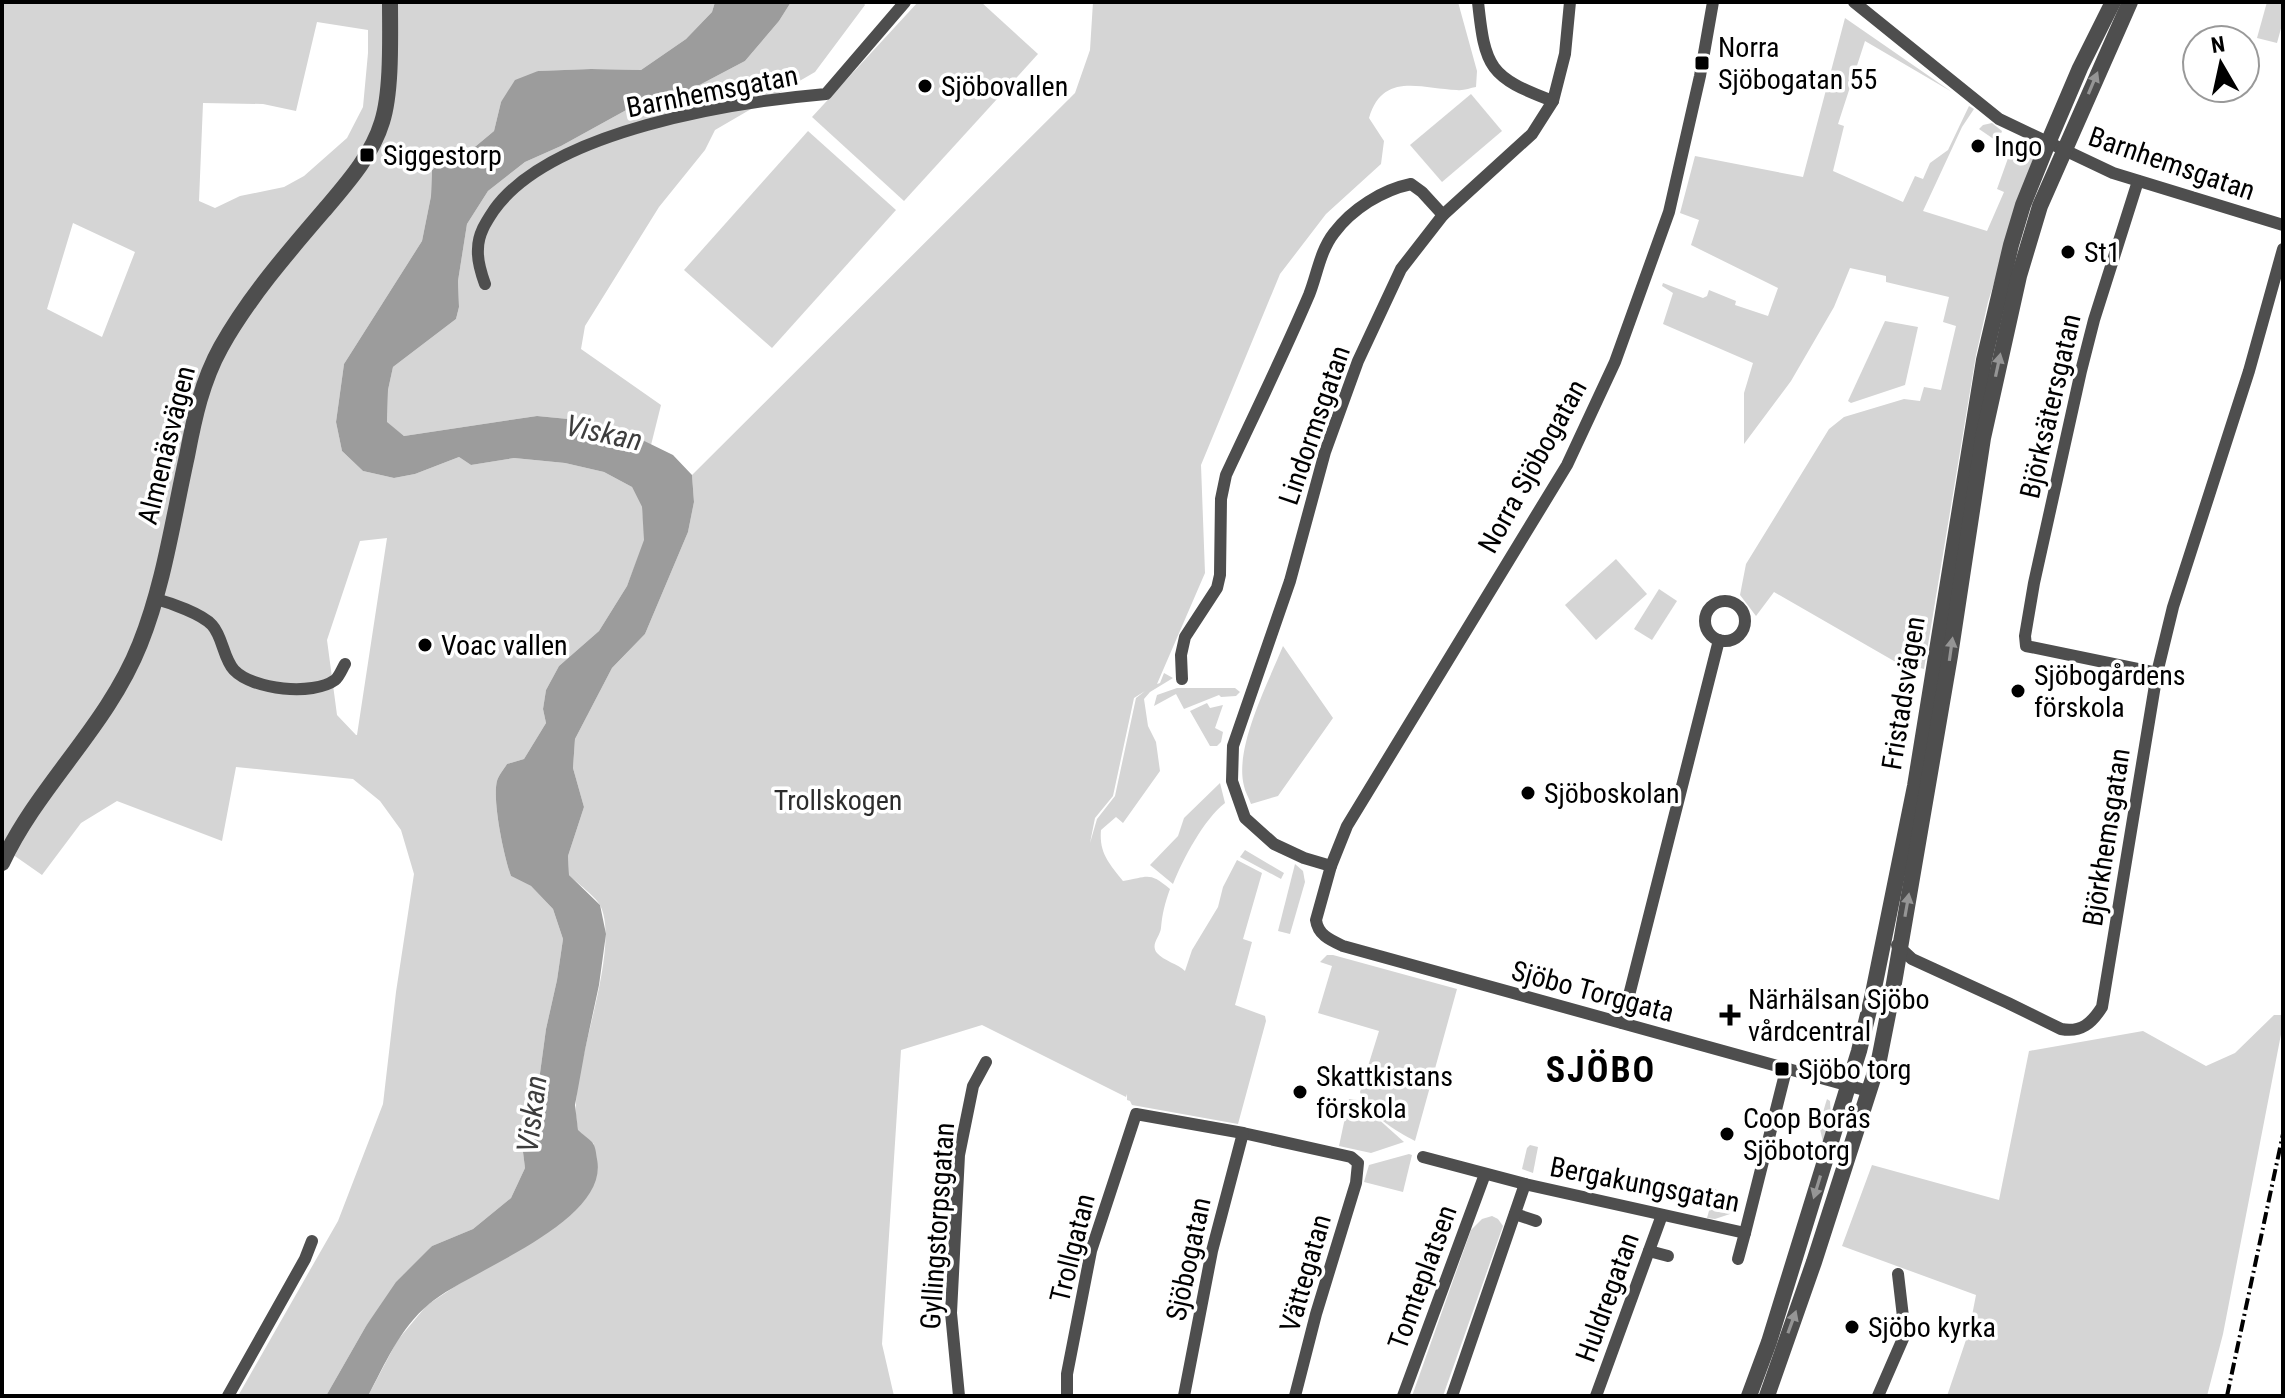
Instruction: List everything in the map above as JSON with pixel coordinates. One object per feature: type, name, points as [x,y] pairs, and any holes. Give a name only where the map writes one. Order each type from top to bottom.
[{"type":"street","name":"Almenäsvägen","points":[[2,863],[30,814],[102,717],[126,677],[156,599],[199,402],[216,357],[271,275],[350,181],[383,122],[390,61],[390,2]]},
{"type":"street","name":"Barnhemsgatan","points":[[485,284],[479,269],[480,233],[503,198],[518,183],[579,149],[619,133],[738,105],[826,94],[905,2]]},
{"type":"street","points":[[1478,2],[1483,44],[1489,61],[1498,73],[1521,89],[1553,101]]},
{"type":"street","name":"Lindormsgatan","points":[[1331,866],[1274,844],[1245,818],[1232,781],[1233,746],[1290,581],[1325,452],[1358,361],[1401,269],[1443,215],[1532,134],[1553,101],[1565,54],[1570,2]]},
{"type":"street","name":"Norra Sjöbogatan","points":[[1316,920],[1331,866],[1347,826],[1567,465],[1615,362],[1669,212],[1700,76],[1713,2]]},
{"type":"street","name":"Barnhemsgatan","points":[[1854,2],[1999,119],[2113,173],[2283,225]]},
{"type":"street","name":"Fristadsvägen","points":[[1749,1396],[1769,1342],[1859,1051],[1886,935],[1915,786],[1984,360],[2011,245],[2048,143],[2113,2]]},
{"type":"street","name":"Fristadsvägen","points":[[1767,1396],[1879,1060],[1950,656],[1983,438],[2019,276],[2040,206],[2130,2]]},
{"type":"street","name":"Björksätersgatan","points":[[2138,181],[2081,371],[2025,636],[2026,646],[2157,673]]},
{"type":"street","points":[[1182,679],[1181,655],[1185,637],[1217,588],[1220,575],[1221,499],[1226,475],[1310,292],[1323,252],[1334,233],[1357,210],[1393,188],[1411,184],[1443,215]]},
{"type":"street","name":"Björkhemsgatan","points":[[1886,935],[1912,959],[2061,1029],[2071,1031],[2083,1028],[2102,1007],[2157,673],[2173,607],[2249,371],[2283,249]]},
{"type":"street","points":[[156,599],[197,615],[213,626],[235,671],[250,680],[283,690],[314,688],[336,679],[345,664]]},
{"type":"street","points":[[1622,1023],[1719,640]]},
{"type":"street","name":"Sjöbo Torggata","points":[[1316,920],[1322,934],[1343,946],[1868,1091]]},
{"type":"street","name":"Gyllingstorpsgatan","points":[[959,1396],[951,1313],[959,1155],[973,1086],[986,1062]]},
{"type":"street","name":"Bergakungsgatan","points":[[1423,1157],[1525,1184],[1745,1233],[1786,1070]]},
{"type":"street","name":"Trollgatan","points":[[1067,1396],[1067,1374],[1091,1251],[1136,1114],[1243,1133]]},
{"type":"street","name":"Vättegatan","points":[[1243,1133],[1351,1157],[1359,1168],[1295,1396]]},
{"type":"street","name":"Sjöbogatan","points":[[1184,1396],[1212,1251],[1243,1133]]},
{"type":"street","name":"Tomteplatsen","points":[[1403,1396],[1485,1174]]},
{"type":"street","points":[[1452,1396],[1525,1184]]},
{"type":"street","points":[[1515,1214],[1536,1221]]},
{"type":"street","name":"Huldregatan","points":[[1596,1396],[1642,1258],[1662,1215]]},
{"type":"street","points":[[1738,1259],[1745,1233]]},
{"type":"street","points":[[228,1396],[298,1272],[312,1241]]},
{"type":"street","points":[[1642,1258],[1668,1256]]},
{"type":"street","points":[[1878,1396],[1905,1334],[1898,1274]]},
{"type":"green space","points":[[2,2],[715,2],[712,12],[686,39],[641,70],[538,71],[501,102],[494,131],[470,151],[447,157],[432,170],[431,196],[422,241],[344,364],[336,422],[342,451],[363,471],[394,478],[415,474],[459,457],[471,465],[514,458],[565,463],[604,472],[632,487],[642,507],[645,540],[627,586],[599,631],[559,666],[546,690],[543,709],[546,723],[524,759],[507,764],[497,781],[497,814],[511,876],[531,886],[553,909],[563,939],[538,1088],[521,1136],[525,1168],[511,1198],[473,1229],[432,1246],[366,1326],[326,1396],[238,1396],[338,1221],[383,1104],[414,874],[401,830],[380,801],[353,779],[236,767],[222,841],[117,801],[81,823],[42,875],[2,847]],"holes":[[[317,22],[368,30],[363,107],[347,138],[304,176],[284,187],[240,196],[215,208],[199,201],[203,103],[263,104],[296,111]],[[73,223],[135,252],[102,337],[47,309]],[[387,538],[356,735],[337,715],[327,640],[360,541]]]},
{"type":"green space","points":[[791,2],[863,2],[865,5],[815,72],[715,130],[705,150],[659,207],[585,326],[581,349],[661,405],[651,445],[630,434],[589,421],[537,416],[404,436],[387,423],[388,390],[393,367],[456,319],[467,224],[488,191],[525,162],[639,103],[671,100],[745,61]]},
{"type":"green space","name":"Sjöbovallen","points":[[918,2],[981,2],[1038,54],[904,201],[812,117]]},
{"type":"green space","name":"Trollskogen","points":[[1093,2],[1458,2],[1477,71],[1476,87],[1459,90],[1405,86],[1394,88],[1375,103],[1369,118],[1384,141],[1381,164],[1326,214],[1280,274],[1201,465],[1205,573],[1157,684],[1164,673],[1173,678],[1144,699],[1160,771],[1123,823],[1116,817],[1101,830],[1103,851],[1123,881],[1152,878],[1170,889],[1155,947],[1160,956],[1185,971],[1192,950],[1218,907],[1223,887],[1237,860],[1262,873],[1243,939],[1252,942],[1235,1005],[1265,1016],[1266,1021],[1238,1124],[1132,1105],[1127,1100],[1127,1094],[1126,1097],[982,1025],[901,1050],[882,1344],[894,1396],[368,1396],[397,1341],[427,1305],[468,1278],[594,1144],[578,1131],[576,1109],[578,1085],[602,974],[605,923],[598,901],[569,875],[568,856],[584,807],[573,768],[575,739],[612,668],[645,634],[688,532],[694,502],[692,475],[1075,93],[1090,50]],"holes":[[[1145,691],[1136,698],[1115,796],[1097,819],[1090,843],[1095,818],[1113,796],[1134,698]]]},
{"type":"green space","points":[[2267,2],[2283,4],[2283,21],[2277,43],[2261,39],[2261,24]]},
{"type":"green space","points":[[1845,18],[1952,92],[1865,41],[1838,124],[1844,126],[1833,171],[1903,202],[1915,176],[1923,179],[1930,163],[1948,150],[1969,106],[1974,109],[1962,127],[1923,211],[1987,231],[2004,192],[1997,189],[2012,147],[2035,152],[1988,302],[1976,355],[1924,669],[1894,661],[1774,592],[1756,616],[1740,595],[1746,564],[1829,429],[1844,417],[1904,399],[1920,401],[1924,387],[1941,390],[1956,326],[1943,322],[1949,297],[1886,282],[1886,276],[1850,268],[1834,307],[1791,381],[1744,444],[1744,393],[1753,363],[1663,324],[1673,293],[1662,286],[1663,283],[1703,298],[1709,290],[1736,301],[1735,305],[1768,316],[1778,288],[1691,245],[1699,220],[1680,213],[1695,156],[1803,177]]},
{"type":"green space","points":[[1471,94],[1502,131],[1442,182],[1410,145]]},
{"type":"green space","points":[[1992,123],[2002,131],[1998,142],[1979,129]]},
{"type":"green space","points":[[808,131],[896,210],[772,348],[684,270]]},
{"type":"green space","points":[[1885,321],[1918,327],[1905,385],[1851,403],[1848,401]]},
{"type":"green space","points":[[1616,559],[1647,594],[1596,640],[1565,605]]},
{"type":"green space","points":[[1659,589],[1677,601],[1652,640],[1634,629]]},
{"type":"green space","points":[[1283,646],[1333,718],[1278,796],[1251,804],[1244,786],[1244,753],[1254,716]]},
{"type":"green space","points":[[1177,688],[1235,688],[1240,692],[1236,696],[1219,695],[1184,709],[1176,694],[1154,706],[1157,695]]},
{"type":"green space","points":[[1207,703],[1210,708],[1223,705],[1215,728],[1223,732],[1217,746],[1210,746],[1190,711]]},
{"type":"green space","points":[[1220,783],[1225,803],[1202,829],[1173,884],[1150,865],[1178,836],[1184,818]]},
{"type":"green space","points":[[1245,850],[1284,873],[1281,879],[1240,857]]},
{"type":"green space","points":[[1295,864],[1303,871],[1305,882],[1290,934],[1278,931]]},
{"type":"green space","points":[[1327,955],[1457,989],[1415,1141],[1375,1115],[1360,1092],[1379,1031],[1318,1013],[1332,966],[1320,962]]},
{"type":"green space","points":[[2274,1015],[2283,1015],[2283,1024],[2223,1334],[2207,1396],[1947,1396],[1969,1331],[1976,1295],[1842,1246],[1872,1165],[1999,1200],[2029,1051],[2143,1031],[2206,1066],[2235,1053]]},
{"type":"green space","points":[[1349,1099],[1357,1100],[1404,1142],[1371,1153],[1339,1146]]},
{"type":"green space","points":[[1827,1099],[1830,1101],[1831,1117],[1823,1142],[1819,1125]]},
{"type":"green space","points":[[1530,1145],[1538,1147],[1533,1173],[1522,1169]]},
{"type":"green space","points":[[1412,1155],[1403,1192],[1364,1182],[1369,1165]]},
{"type":"green space","points":[[1715,1189],[1738,1202],[1730,1214],[1707,1218]]},
{"type":"green space","points":[[1492,1216],[1503,1226],[1443,1396],[1412,1396],[1471,1230],[1482,1219]]},
{"type":"water","name":"Viskan","points":[[715,2],[791,2],[745,61],[671,100],[639,103],[525,162],[488,191],[467,224],[456,319],[393,367],[388,390],[387,422],[404,436],[537,416],[589,421],[630,434],[673,455],[692,475],[694,502],[688,532],[645,634],[612,668],[575,739],[573,768],[584,807],[568,856],[569,875],[600,905],[606,934],[575,1105],[578,1130],[595,1148],[595,1182],[582,1204],[560,1224],[429,1304],[394,1347],[368,1396],[326,1396],[366,1326],[396,1282],[432,1246],[473,1229],[511,1198],[525,1168],[521,1136],[538,1088],[563,939],[553,909],[531,886],[511,876],[497,814],[497,781],[507,764],[524,759],[546,723],[543,709],[546,690],[559,666],[599,631],[627,586],[644,540],[642,507],[632,487],[604,472],[565,463],[514,458],[471,465],[459,457],[415,474],[394,478],[363,471],[342,451],[336,422],[344,364],[422,241],[431,196],[432,170],[447,157],[470,151],[494,131],[501,102],[515,80],[538,71],[641,70],[686,39],[712,12]]},
{"type":"railway","points":[[2227,1396],[2283,1134]]},
{"type":"place","name":"Norra Sjöbogatan 55","points":[[1702,63]]},
{"type":"place","name":"Sjöbovallen","points":[[925,86]]},
{"type":"place","name":"Ingo","points":[[1978,146]]},
{"type":"place","name":"Siggestorp","points":[[367,155]]},
{"type":"place","name":"St1","points":[[2068,252]]},
{"type":"place","name":"Voac vallen","points":[[425,645]]},
{"type":"place","name":"Sjöbogårdens förskola","points":[[2018,691]]},
{"type":"place","name":"Sjöboskolan","points":[[1528,793]]},
{"type":"place","name":"Närhälsan Sjöbo vårdcentral","points":[[1730,1015]]},
{"type":"place","name":"Sjöbo torg","points":[[1782,1069]]},
{"type":"place","name":"Skattkistans förskola","points":[[1300,1092]]},
{"type":"place","name":"Coop Borås Sjöbotorg","points":[[1727,1134]]},
{"type":"place","name":"Sjöbo kyrka","points":[[1852,1327]]},
{"type":"district","name":"SJÖBO","points":[[1601,1069]]}]
